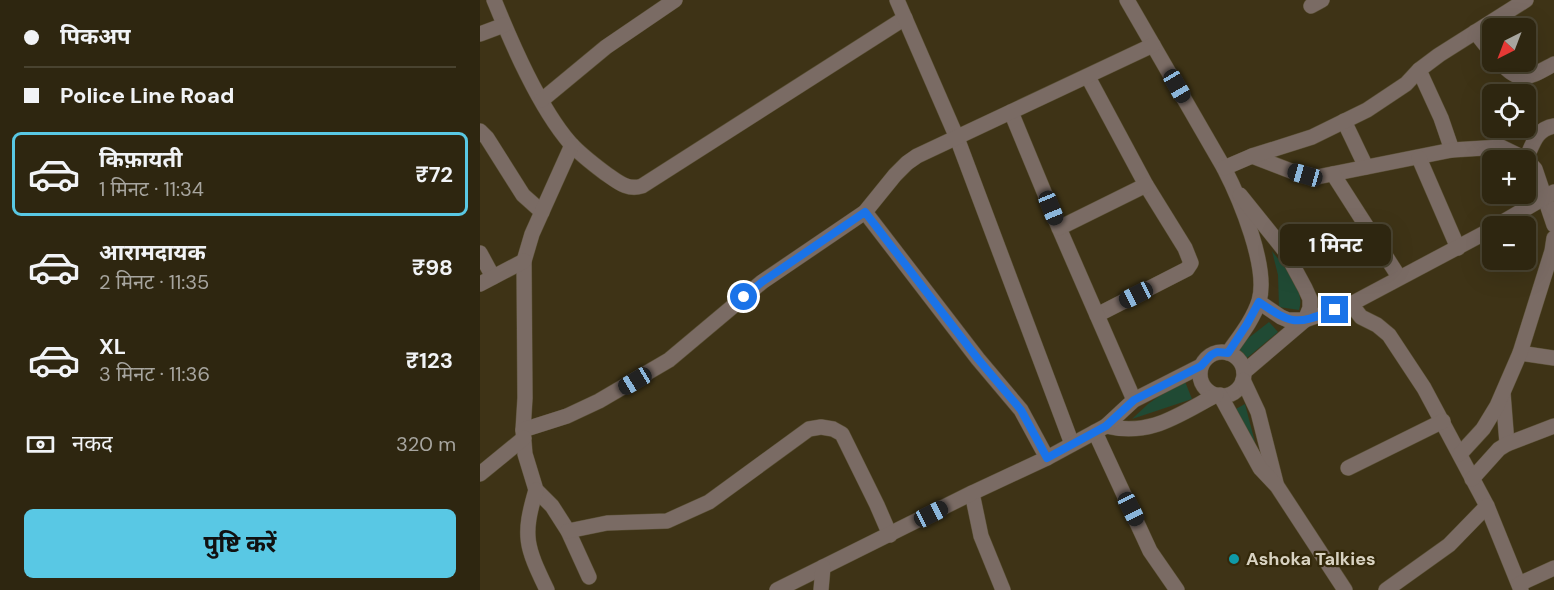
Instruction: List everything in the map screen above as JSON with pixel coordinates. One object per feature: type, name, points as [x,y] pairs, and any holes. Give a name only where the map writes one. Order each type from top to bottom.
[{"type":"street","points":[[494,0],[504,25],[559,129],[572,145],[622,184],[633,189],[642,186],[905,18]]},
{"type":"street","points":[[542,100],[606,47],[675,0]]},
{"type":"street","points":[[897,0],[957,138],[1072,444]]},
{"type":"street","points":[[1127,0],[1224,168],[1234,188],[1255,248],[1261,272],[1262,286],[1259,302],[1228,353]]},
{"type":"street","points":[[1224,168],[1252,156],[1312,137],[1367,110],[1406,84],[1419,70],[1524,0]]},
{"type":"street","points":[[480,34],[504,25]]},
{"type":"street","points":[[1475,32],[1482,41]]},
{"type":"street","points":[[480,474],[523,434],[599,401],[656,368],[762,282],[865,212],[907,163],[940,144],[1153,45]]},
{"type":"street","points":[[1510,72],[1520,77],[1529,76],[1554,64]]},
{"type":"street","points":[[1419,70],[1441,118],[1452,150]]},
{"type":"street","points":[[1088,77],[1146,185],[1185,248],[1191,263],[1187,269],[1097,315]]},
{"type":"street","points":[[1011,112],[1134,400]]},
{"type":"street","points":[[1344,122],[1366,167]]},
{"type":"street","points":[[1530,150],[1539,133],[1545,128],[1554,126]]},
{"type":"street","points":[[480,131],[487,138],[523,195],[542,212]]},
{"type":"street","points":[[572,145],[526,249],[524,261],[523,434],[525,454],[536,490],[552,506],[568,531],[589,577]]},
{"type":"street","points":[[1252,156],[1317,177],[1452,150],[1501,147],[1507,150]]},
{"type":"street","points":[[1419,158],[1458,248]]},
{"type":"street","points":[[1536,171],[1550,195],[1554,225]]},
{"type":"street","points":[[1333,174],[1399,278]]},
{"type":"street","points":[[1059,228],[1146,185]]},
{"type":"street","points":[[1100,429],[1142,430],[1218,395],[1233,393],[1238,389],[1244,376],[1305,320],[1310,308],[1310,299],[1305,288],[1285,251],[1234,188]]},
{"type":"street","points":[[1514,216],[1550,195]]},
{"type":"street","points":[[865,212],[978,359],[1021,410],[1047,458]]},
{"type":"street","points":[[1259,302],[1288,320],[1305,320],[1351,304],[1482,235]]},
{"type":"street","points":[[1460,454],[1488,422],[1520,354],[1554,238]]},
{"type":"street","points":[[480,253],[487,280],[524,261]]},
{"type":"street","points":[[1351,304],[1362,317],[1389,335],[1414,371],[1487,506],[1520,587],[1554,568]]},
{"type":"street","points":[[777,590],[1047,458],[1100,429],[1134,400],[1201,366],[1217,352],[1228,353],[1241,363],[1258,412],[1277,486]]},
{"type":"street","points":[[1520,354],[1554,357]]},
{"type":"street","points":[[1201,366],[1201,381],[1205,388],[1218,395],[1260,468],[1277,486],[1345,590]]},
{"type":"street","points":[[1503,392],[1507,444]]},
{"type":"street","points":[[1348,468],[1443,421]]},
{"type":"street","points":[[1472,479],[1494,453],[1507,444],[1554,426]]},
{"type":"street","points":[[568,531],[607,523],[667,521],[688,513],[728,489],[788,442],[809,429],[821,427],[842,434],[890,535]]},
{"type":"street","points":[[1100,429],[1150,551],[1177,590]]},
{"type":"street","points":[[536,490],[528,518],[528,541],[533,559],[547,590]]},
{"type":"street","points":[[972,493],[981,536],[1003,590]]},
{"type":"street","points":[[1386,590],[1449,545],[1487,506]]},
{"type":"street","points":[[821,590],[823,567]]},
{"type":"green space","points":[[1272,251],[1297,286],[1299,310],[1279,307],[1278,275]]},
{"type":"green space","points":[[1269,322],[1278,332],[1247,358],[1237,347]]},
{"type":"green space","points":[[1184,379],[1192,399],[1132,419],[1148,404]]},
{"type":"green space","points":[[1245,404],[1257,450],[1232,411]]},
{"type":"place","name":"Ashoka Talkies","points":[[1234,559]]},
{"type":"route","points":[[744,297],[813,246],[865,212],[978,359],[1021,410],[1047,458],[1106,426],[1134,400],[1201,366],[1211,355],[1217,352],[1228,353],[1254,314],[1259,302],[1288,320],[1305,320],[1335,310]]}]
